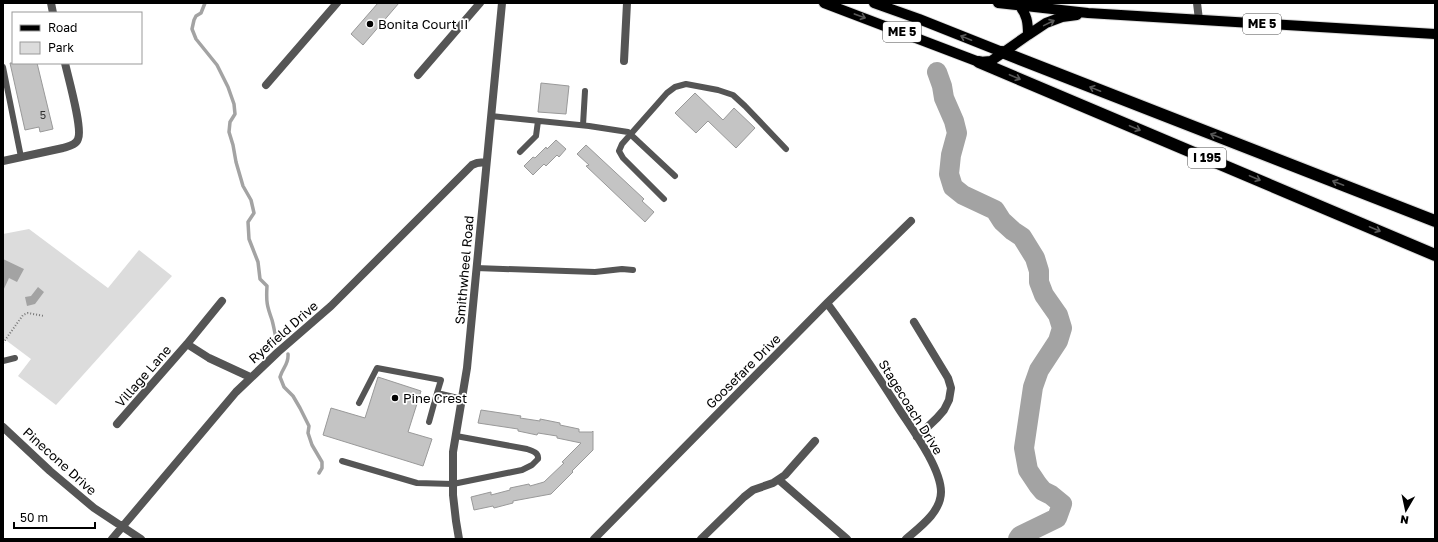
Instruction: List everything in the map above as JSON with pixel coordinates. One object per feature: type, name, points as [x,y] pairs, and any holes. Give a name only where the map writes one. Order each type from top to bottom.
[{"type":"highway","name":"I 195","points":[[1002,52],[1435,221]]},
{"type":"highway","name":"I 195","points":[[979,62],[1435,255]]},
{"type":"main road","name":"ME 5","points":[[824,3],[979,62],[991,60],[1046,23],[1062,17],[1088,13]]},
{"type":"main road","points":[[874,3],[1002,52]]},
{"type":"main road","name":"ME 5","points":[[998,3],[1088,13],[1435,34]]},
{"type":"main road","points":[[1019,6],[1026,16],[1028,35]]},
{"type":"street","points":[[266,85],[337,3]]},
{"type":"street","points":[[418,75],[480,3]]},
{"type":"street","name":"Smithwheel Road","points":[[459,539],[455,514],[453,452],[467,361],[502,3]]},
{"type":"street","points":[[624,61],[627,3]]},
{"type":"street","points":[[1197,3],[1199,20]]},
{"type":"street","points":[[3,161],[75,144],[79,137],[78,125],[65,64]]},
{"type":"street","name":"Ryefield Drive","points":[[112,539],[250,377],[331,306],[472,165],[486,162]]},
{"type":"street","name":"Goosefare Drive","points":[[594,539],[827,303],[911,221]]},
{"type":"street","name":"Village Lane","points":[[117,424],[187,344],[222,301]]},
{"type":"street","name":"Stagecoach Drive","points":[[827,303],[849,333],[917,437],[936,470],[940,481],[941,493],[938,505],[932,515],[906,539]]},
{"type":"street","points":[[914,322],[948,378],[951,388],[949,400],[944,410],[917,437]]},
{"type":"street","name":"Village Lane","points":[[187,344],[209,358],[250,377]]},
{"type":"street","name":"Pinecone Drive","points":[[3,427],[50,471],[94,508],[141,539]]},
{"type":"street","points":[[700,539],[735,504],[753,490],[774,483],[778,480],[792,468],[815,441]]},
{"type":"street","points":[[778,480],[847,539]]},
{"type":"lane","points":[[3,67],[21,157]]},
{"type":"lane","points":[[664,199],[620,155],[620,148],[670,89],[686,84],[718,90],[733,95],[786,149]]},
{"type":"lane","points":[[583,125],[585,91]]},
{"type":"lane","points":[[491,116],[617,129],[631,134],[675,176]]},
{"type":"lane","points":[[520,152],[536,136],[538,121]]},
{"type":"lane","points":[[476,268],[595,272],[622,269],[633,270]]},
{"type":"lane","points":[[3,361],[15,358]]},
{"type":"lane","points":[[359,403],[377,368],[441,380],[429,422]]},
{"type":"lane","points":[[437,393],[462,399]]},
{"type":"lane","points":[[342,461],[417,483],[453,484],[522,470],[536,462],[539,457],[533,451],[528,449],[456,436]]},
{"type":"path","points":[[3,344],[23,315],[28,313],[44,316]]},
{"type":"green space","points":[[29,229],[108,288],[139,250],[172,276],[56,405],[18,376],[31,359],[3,338],[3,234]]},
{"type":"shaded area","points":[[3,259],[24,269],[17,282],[9,278],[3,291]]},
{"type":"shaded area","points":[[38,287],[44,292],[35,304],[27,306],[25,297],[31,296]]},
{"type":"building","name":"Bonita Court II","points":[[378,3],[399,3],[363,45],[351,34]]},
{"type":"building","points":[[10,63],[37,64],[53,129],[40,132],[39,127],[25,130]]},
{"type":"building","points":[[541,83],[569,86],[566,114],[538,112]]},
{"type":"building","points":[[695,93],[723,120],[734,108],[755,128],[736,148],[708,121],[696,133],[675,113]]},
{"type":"building","points":[[556,140],[566,149],[559,157],[557,155],[546,166],[544,164],[533,175],[524,166],[546,147],[547,149]]},
{"type":"building","points":[[586,145],[644,199],[642,201],[654,212],[645,222],[586,166],[589,165],[577,154]]},
{"type":"building","points":[[378,377],[421,391],[408,432],[432,439],[423,466],[323,435],[331,408],[365,418]]},
{"type":"building","points":[[481,410],[521,416],[520,418],[540,421],[540,419],[560,423],[560,425],[579,429],[579,432],[593,431],[593,450],[551,494],[513,501],[513,503],[494,508],[493,506],[474,510],[471,497],[491,492],[491,495],[510,490],[510,488],[529,484],[530,486],[544,482],[564,463],[562,462],[581,443],[557,438],[557,436],[538,433],[537,435],[518,431],[518,429],[478,423]]},
{"type":"waterway","points":[[205,3],[201,13],[196,16],[192,29],[196,39],[217,65],[228,87],[234,104],[235,114],[230,122],[229,132],[243,186],[251,200],[254,213],[248,222],[249,239],[258,262],[260,279],[267,286],[267,304],[277,342]]},
{"type":"waterway","points":[[937,72],[944,98],[954,121],[957,133],[951,155],[949,174],[953,187],[963,195],[995,210],[1002,221],[1022,237],[1035,258],[1039,271],[1039,282],[1044,295],[1058,315],[1062,328],[1058,341],[1039,370],[1033,387],[1024,448],[1028,470],[1038,485],[1043,491],[1051,495],[1062,504],[1057,518],[1020,536],[1018,539]]},
{"type":"waterway","points":[[288,354],[287,363],[280,377],[284,387],[293,396],[309,426],[308,433],[312,445],[322,462],[322,468],[319,473]]},
{"type":"place","name":"Bonita Court II","points":[[370,24]]},
{"type":"place","name":"Pine Crest","points":[[395,398]]}]
